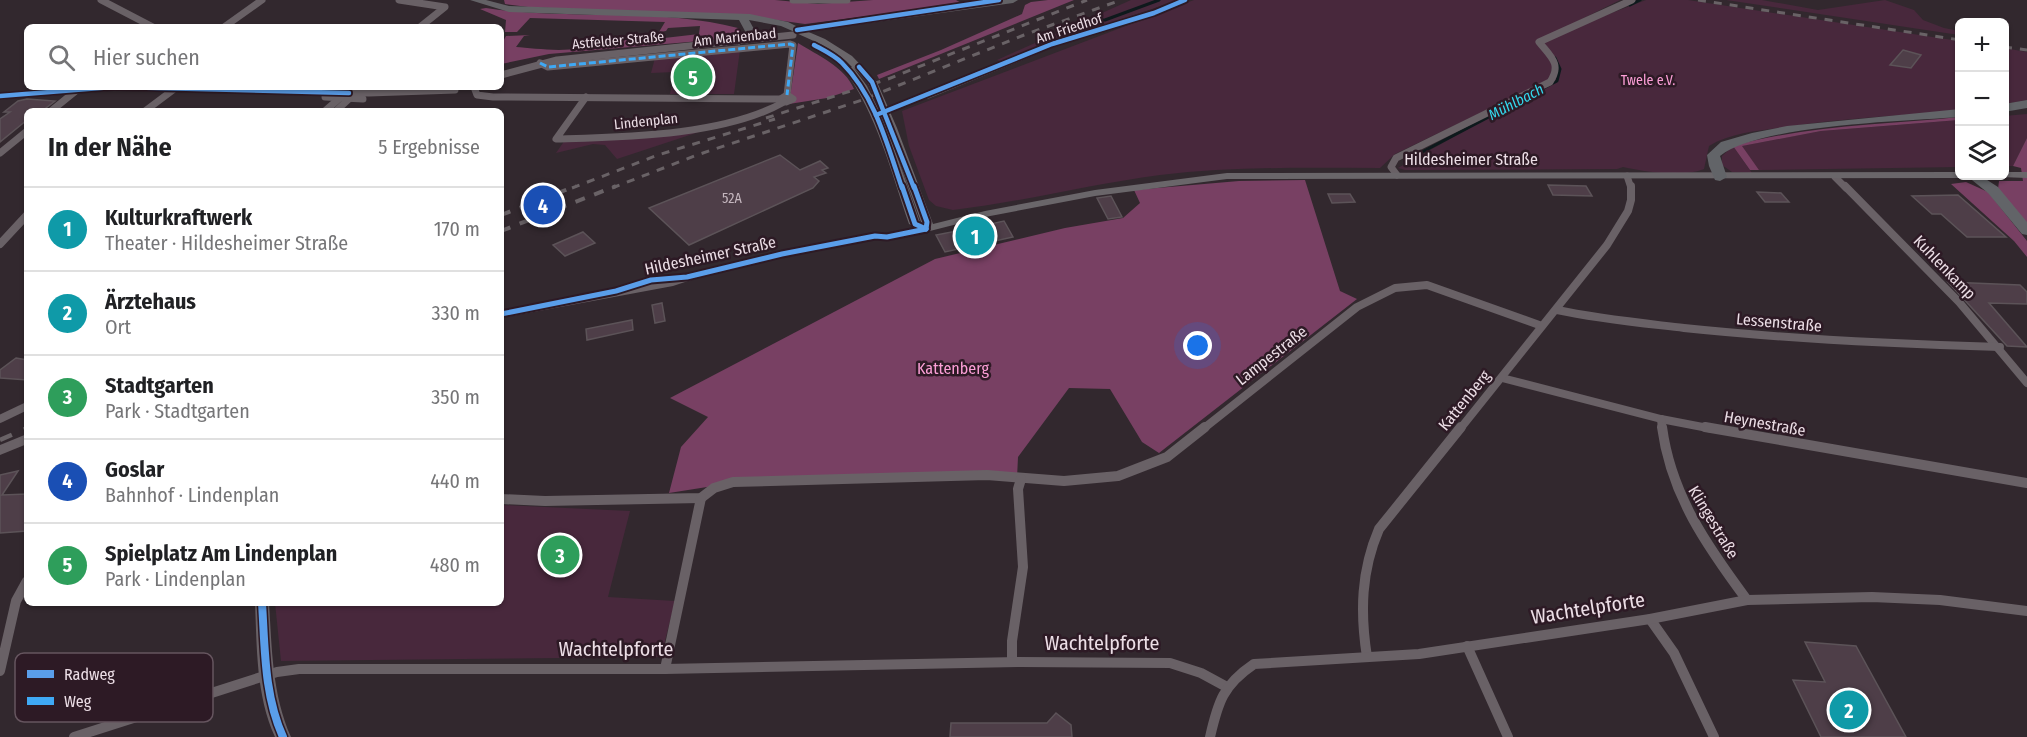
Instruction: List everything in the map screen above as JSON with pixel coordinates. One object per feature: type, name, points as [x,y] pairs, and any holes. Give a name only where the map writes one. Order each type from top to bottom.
[{"type":"highway","points":[[2009,107],[2027,104]]},
{"type":"highway","points":[[1720,177],[1713,162],[1714,155],[1726,144],[1747,137],[1810,127],[1955,113]]},
{"type":"highway","points":[[1979,180],[1993,190],[2027,231]]},
{"type":"main road","points":[[475,0],[491,2],[509,9],[730,17],[773,22],[826,52],[858,79],[881,126],[923,225]]},
{"type":"main road","name":"Astfelder Straße","points":[[794,35],[838,26],[1013,0]]},
{"type":"main road","points":[[730,17],[794,35]]},
{"type":"main road","points":[[739,42],[750,31],[744,21]]},
{"type":"main road","name":"Hildesheimer Straße","points":[[923,225],[974,219],[985,214],[1125,188],[1227,176],[1955,176]]},
{"type":"street","points":[[101,0],[147,24]]},
{"type":"street","points":[[228,24],[262,0]]},
{"type":"street","points":[[399,0],[446,7],[424,24]]},
{"type":"street","points":[[793,0],[847,0]]},
{"type":"street","name":"Am Friedhof","points":[[928,95],[1052,44],[1154,13],[1185,0]]},
{"type":"street","points":[[1397,175],[1391,167],[1396,158],[1550,82],[1556,73],[1556,62],[1539,42],[1632,0]]},
{"type":"street","points":[[784,99],[792,64],[794,35]]},
{"type":"street","name":"Astfelder Straße","points":[[504,72],[540,63],[794,35]]},
{"type":"street","name":"Am Marienbad","points":[[540,63],[548,67],[794,35]]},
{"type":"street","points":[[0,96],[77,90]]},
{"type":"street","points":[[55,108],[77,90]]},
{"type":"street","points":[[151,90],[160,92],[173,90]]},
{"type":"street","points":[[149,108],[173,90]]},
{"type":"street","points":[[236,90],[431,96],[454,90]]},
{"type":"street","name":"Lindenplan","points":[[475,90],[477,95],[485,96],[784,99]]},
{"type":"street","points":[[298,92],[337,99]]},
{"type":"street","points":[[328,108],[337,99],[351,93]]},
{"type":"street","points":[[338,108],[351,93]]},
{"type":"street","name":"Lindenplan","points":[[586,97],[556,139],[634,135],[692,128],[760,113],[784,99]]},
{"type":"street","points":[[0,153],[24,133]]},
{"type":"street","name":"Kattenberg","points":[[1367,657],[1363,635],[1362,605],[1365,567],[1370,547],[1393,510],[1557,310],[1627,214],[1632,189],[1627,176]]},
{"type":"street","name":"Kuhlenkamp","points":[[1835,177],[1926,267],[2000,347],[2027,383]]},
{"type":"street","points":[[0,243],[24,218]]},
{"type":"street","name":"Hildesheimer Straße","points":[[504,313],[616,291],[631,291],[673,283],[687,277],[782,254],[875,236],[887,237],[923,225]]},
{"type":"street","name":"Lampestraße","points":[[701,498],[714,488],[733,482],[953,475],[1064,481],[1118,476],[1167,457],[1357,307],[1395,288],[1427,285],[1542,326]]},
{"type":"street","name":"Lessenstraße","points":[[1557,310],[1578,315],[1701,330],[1845,343],[2000,347]]},
{"type":"street","name":"Heynestraße","points":[[1502,378],[1661,419],[2027,483]]},
{"type":"street","points":[[0,419],[24,407]]},
{"type":"street","name":"Klingestraße","points":[[1661,419],[1668,470],[1685,510],[1708,548],[1747,600]]},
{"type":"street","points":[[0,450],[24,440]]},
{"type":"street","points":[[1011,662],[1011,647],[1020,602],[1024,561],[1018,489],[1021,478]]},
{"type":"street","points":[[504,499],[545,501],[701,498],[665,669]]},
{"type":"street","points":[[0,671],[16,602],[24,587]]},
{"type":"street","name":"Wachtelpforte","points":[[213,693],[268,675],[299,669],[665,669],[1011,662],[1170,663],[1201,673],[1226,686],[1239,673],[1254,664],[1419,654],[1650,619],[1747,600],[1872,597],[1940,600],[2027,611]]},
{"type":"street","points":[[262,606],[268,675],[276,726],[283,737]]},
{"type":"street","points":[[1650,619],[1674,653],[1714,737]]},
{"type":"street","points":[[1467,646],[1508,737]]},
{"type":"street","points":[[1210,737],[1226,686]]},
{"type":"street","name":"Wachtelpforte","points":[[74,737],[121,722]]},
{"type":"green space","points":[[504,0],[775,0],[818,4],[873,0],[956,0],[963,4],[805,24],[754,17],[528,7],[505,4]]},
{"type":"green space","points":[[1074,0],[879,79],[877,75],[1022,14],[1025,5],[1031,2]]},
{"type":"green space","points":[[1131,0],[1178,0],[1001,61],[997,60]]},
{"type":"green space","points":[[1194,0],[1620,0],[1538,41],[1554,61],[1549,80],[1395,154],[1380,168],[1270,168],[1187,172],[953,210],[936,206],[929,200],[909,146],[902,111]]},
{"type":"green space","name":"Twele e.V.","points":[[1646,0],[1688,0],[1955,40],[1955,110],[1825,122],[1743,133],[1709,146],[1704,169],[1695,172],[1675,174],[1623,167],[1617,169],[1405,170],[1398,168],[1552,82],[1557,70],[1556,60],[1541,42],[1548,37]]},
{"type":"green space","points":[[1726,0],[1762,0],[1818,10],[1885,0],[1914,10],[1923,20],[1955,30],[1955,34]]},
{"type":"green space","points":[[480,9],[549,14],[676,18],[738,28],[740,31],[735,38],[549,54],[504,63],[506,36],[530,35],[524,36],[516,47],[569,50],[587,45],[593,40],[647,40],[699,34],[700,26],[668,28],[666,31],[659,32],[665,22],[530,18],[517,32],[505,32],[506,20]]},
{"type":"green space","points":[[798,43],[837,68],[850,81],[854,89],[827,98],[789,104]]},
{"type":"green space","points":[[2009,49],[2027,52],[2027,100],[2009,103]]},
{"type":"green space","points":[[740,50],[734,94],[670,94],[675,72],[651,73],[655,58]]},
{"type":"green space","points":[[2027,114],[2027,138],[2013,166],[2009,166],[2009,116]]},
{"type":"green space","points":[[1955,117],[1955,120],[1821,131],[1742,146],[1759,170],[1750,170],[1733,146],[1789,134]]},
{"type":"green space","points":[[1955,120],[1955,167],[1759,170],[1741,146],[1821,131]]},
{"type":"green space","points":[[714,127],[617,159],[605,145],[593,144],[556,153],[565,140]]},
{"type":"green space","points":[[2027,138],[2027,224],[1998,189],[1999,181],[2023,181],[2021,168],[2013,166]]},
{"type":"green space","points":[[1733,146],[1752,173],[1732,172],[1722,165],[1722,156]]},
{"type":"green space","name":"Kattenberg","points":[[1305,180],[1340,291],[1357,299],[1159,453],[1142,442],[1110,389],[1069,388],[1018,457],[1017,478],[726,484],[669,493],[681,447],[708,417],[670,398],[935,259],[1065,228],[1123,218],[1140,203],[1134,190],[1239,181]]},
{"type":"green space","points":[[1966,182],[1988,192],[2027,241],[2027,257],[2014,241],[1951,184]]},
{"type":"green space","points":[[504,505],[630,511],[608,597],[675,601],[661,657],[281,661],[275,606],[504,606]]},
{"type":"building","points":[[1903,50],[1921,55],[1911,68],[1890,65]]},
{"type":"building","points":[[27,99],[55,101],[46,108],[24,108],[24,122],[0,142],[0,119],[10,112],[4,112],[18,101]]},
{"type":"building","points":[[780,155],[800,170],[820,161],[828,168],[822,170],[826,173],[814,177],[819,181],[813,188],[689,245],[649,208]]},
{"type":"building","points":[[1548,185],[1586,186],[1592,196],[1553,195]]},
{"type":"building","points":[[1757,192],[1781,193],[1789,202],[1765,202]]},
{"type":"building","points":[[1328,194],[1350,194],[1355,202],[1332,203]]},
{"type":"building","points":[[1958,195],[2006,237],[1967,237],[1941,214],[1932,214],[1912,196]]},
{"type":"building","points":[[1111,196],[1122,217],[1108,219],[1097,198]]},
{"type":"building","points":[[1004,221],[1013,237],[945,252],[936,235],[962,230],[960,226],[975,223],[977,227]]},
{"type":"building","points":[[583,232],[595,243],[565,256],[553,245]]},
{"type":"building","points":[[1948,282],[2020,285],[2027,292],[2027,304],[1989,303],[2027,347],[2007,346]]},
{"type":"building","points":[[662,303],[665,321],[655,323],[652,305]]},
{"type":"building","points":[[632,320],[633,330],[587,340],[586,329]]},
{"type":"building","points":[[16,358],[24,359],[24,380],[0,378],[0,370]]},
{"type":"building","points":[[18,471],[2,495],[24,494],[24,531],[0,533],[0,475]]},
{"type":"building","points":[[1805,642],[1856,646],[1906,737],[1821,737],[1793,680],[1825,682]]},
{"type":"building","points":[[1056,713],[1071,725],[1072,737],[950,737],[951,723],[1047,723]]},
{"type":"waterway","points":[[1097,20],[1105,20],[1159,0]]},
{"type":"waterway","name":"Mühlbach","points":[[1630,5],[1640,0]]},
{"type":"waterway","name":"Mühlbach","points":[[1405,161],[1557,81],[1560,69],[1555,58]]},
{"type":"railway","points":[[766,118],[888,79],[1087,0]]},
{"type":"railway","points":[[612,188],[697,155],[862,100],[1024,35],[1121,0]]},
{"type":"railway","points":[[1698,0],[1955,39]]},
{"type":"railway","points":[[2009,48],[2027,50]]},
{"type":"railway","points":[[572,188],[658,155],[775,119]]},
{"type":"railway","points":[[504,214],[576,186]]},
{"type":"railway","points":[[504,230],[616,186]]},
{"type":"railway","points":[[0,440],[24,429]]},
{"type":"marked path","points":[[540,63],[548,67],[790,44],[793,45],[787,95]]},
{"type":"cycle path","points":[[797,30],[999,0]]},
{"type":"cycle path","points":[[876,115],[1052,44],[1154,13],[1185,0]]},
{"type":"cycle path","points":[[814,45],[840,61],[862,86],[881,126],[915,224],[926,229]]},
{"type":"cycle path","points":[[859,67],[872,82],[885,111],[927,222],[926,229]]},
{"type":"cycle path","points":[[0,96],[75,90]]},
{"type":"cycle path","points":[[232,90],[349,93]]},
{"type":"cycle path","points":[[504,313],[616,291],[651,280],[687,277],[782,254],[875,236],[887,237],[926,229]]},
{"type":"cycle path","points":[[262,606],[268,690],[276,723],[283,737]]},
{"type":"place","name":"Spielplatz Am Lindenplan","points":[[693,77]]},
{"type":"place","name":"Goslar","points":[[543,205]]},
{"type":"place","name":"Kulturkraftwerk","points":[[975,236]]},
{"type":"place","name":"Stadtgarten","points":[[560,555]]},
{"type":"place","name":"Ärztehaus","points":[[1849,710]]}]
